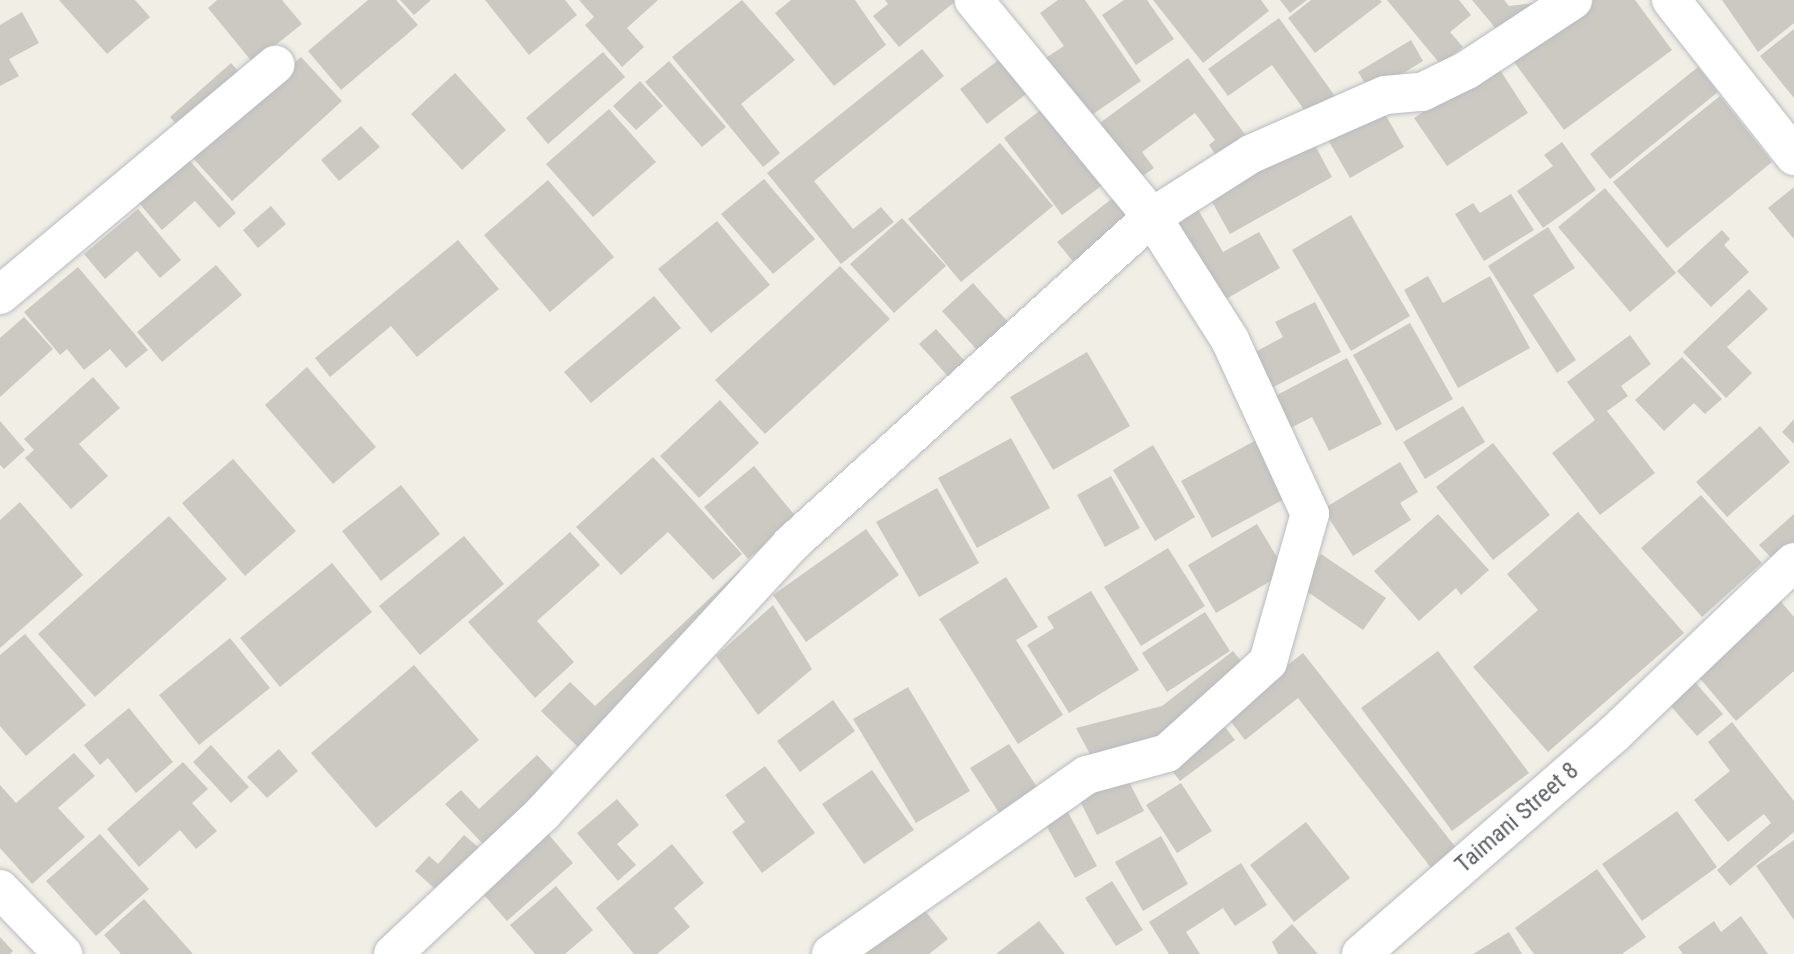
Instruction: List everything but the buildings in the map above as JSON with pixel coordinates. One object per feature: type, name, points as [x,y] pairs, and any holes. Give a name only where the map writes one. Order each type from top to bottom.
[{"type":"street","points":[[831,954],[1087,775],[1167,753],[1268,662],[1310,514],[1230,340],[1152,217],[974,0]]},
{"type":"street","points":[[394,954],[542,813],[791,544],[1152,217],[1251,154],[1385,95],[1422,92],[1467,70],[1573,0]]},
{"type":"street","points":[[1671,0],[1794,156]]},
{"type":"street","points":[[0,295],[275,65]]},
{"type":"street","name":"Taimani Street 8","points":[[1361,954],[1614,734],[1667,677],[1794,562]]},
{"type":"street","points":[[0,889],[63,954]]}]
